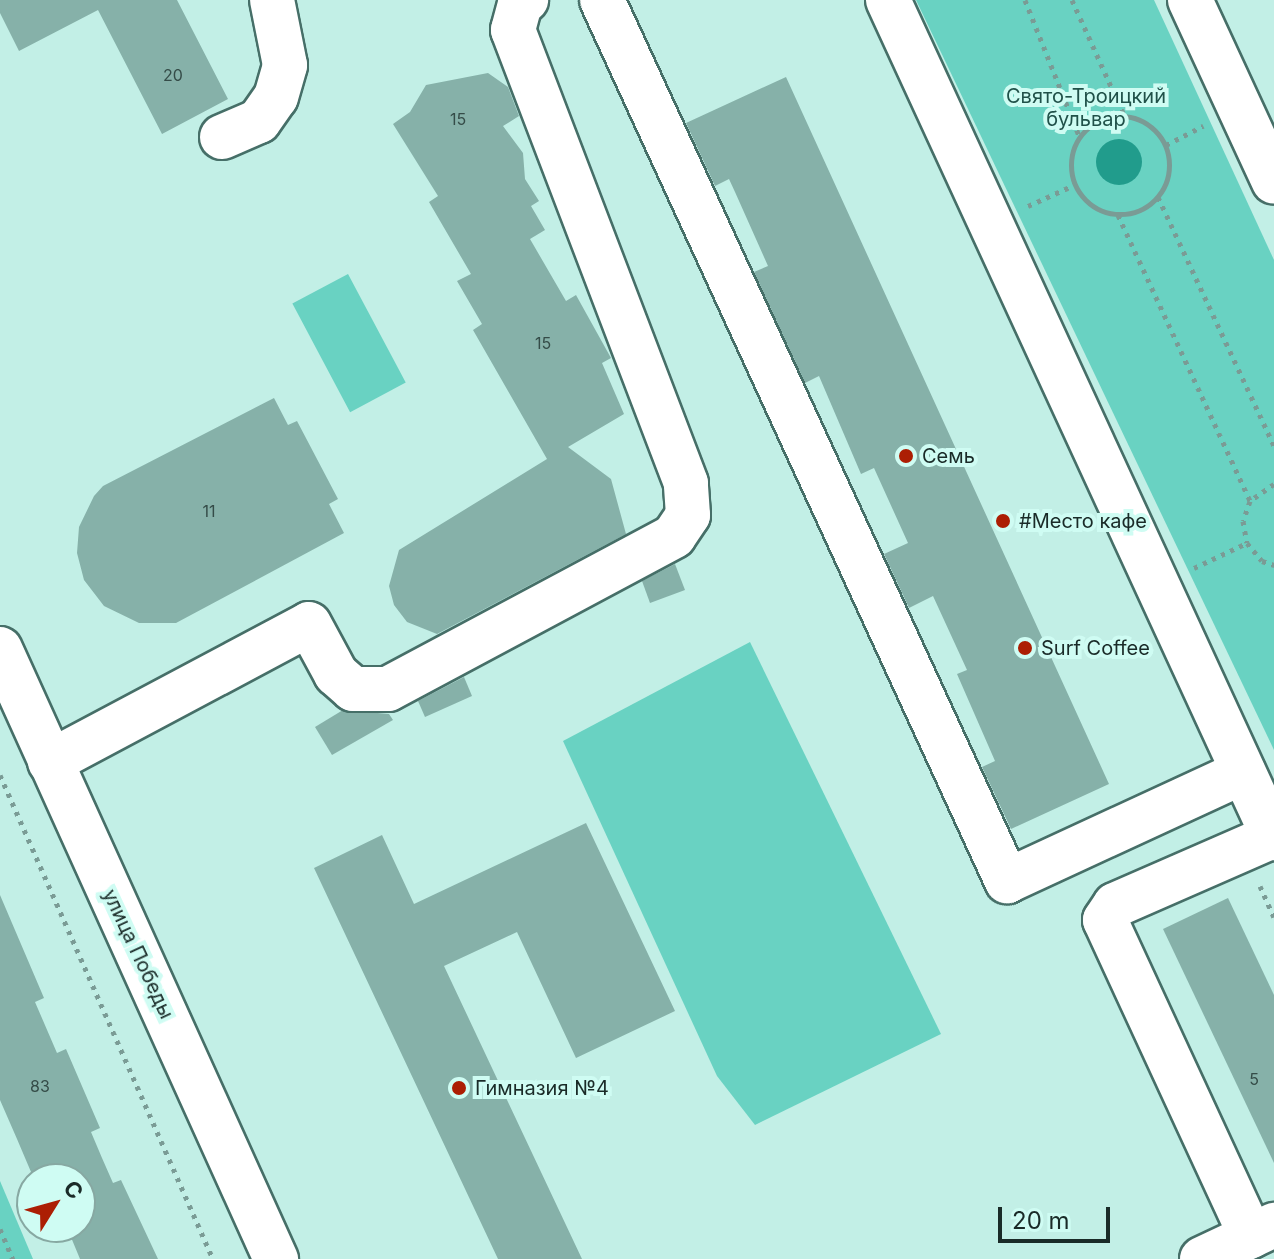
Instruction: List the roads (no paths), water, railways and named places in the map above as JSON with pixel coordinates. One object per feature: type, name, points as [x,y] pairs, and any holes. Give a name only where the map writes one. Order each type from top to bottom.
[{"type":"street","points":[[222,137],[259,121],[276,97],[285,65],[272,0]]},
{"type":"street","points":[[50,762],[309,624],[336,674],[353,689],[388,689],[674,536],[688,515],[686,483],[513,30],[520,3],[526,0]]},
{"type":"street","points":[[602,0],[1007,881],[1243,772]]},
{"type":"street","points":[[888,0],[1273,837],[1115,905],[1105,920],[1262,1230],[1202,1259]]},
{"type":"street","points":[[1190,0],[1274,182]]},
{"type":"street","name":"улица Победы","points":[[0,649],[276,1259]]},
{"type":"place","name":"Семь","points":[[906,456]]},
{"type":"place","name":"#Место кафе","points":[[1003,521]]},
{"type":"place","name":"Surf Coffee","points":[[1025,648]]},
{"type":"place","name":"Гимназия №4","points":[[459,1088]]},
{"type":"park label","name":"Свято-Троицкий бульвар","points":[[1086,108]]}]
